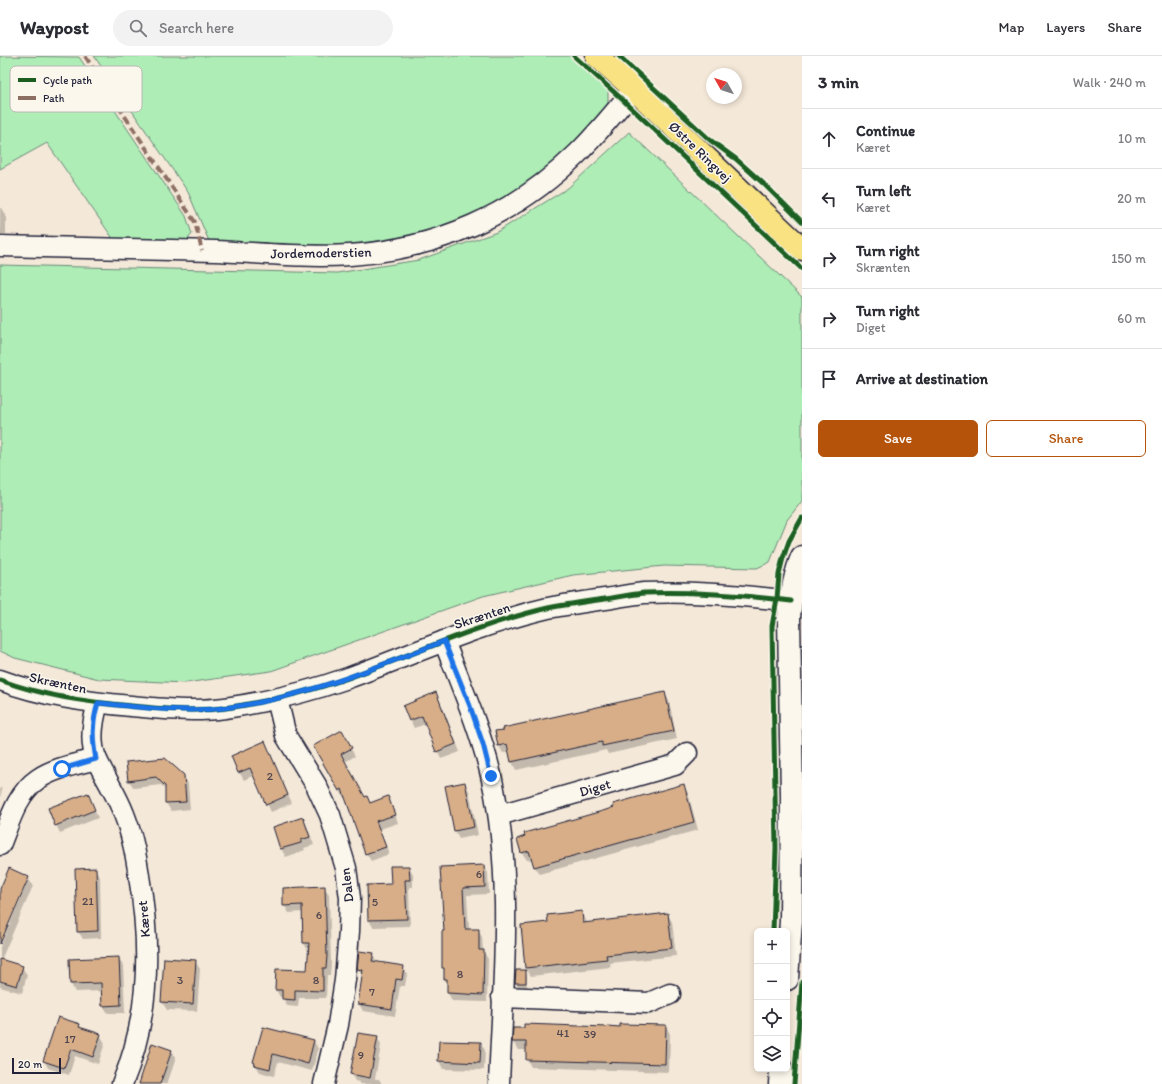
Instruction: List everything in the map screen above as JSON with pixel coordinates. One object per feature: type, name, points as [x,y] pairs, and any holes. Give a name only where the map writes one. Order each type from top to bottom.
[{"type":"main road","name":"Østre Ringvej","points":[[597,56],[634,89],[802,249]]},
{"type":"street","name":"Jordemoderstien","points":[[0,246],[202,251],[319,256],[378,252],[436,240],[482,221],[530,193],[577,154],[634,89]]},
{"type":"street","points":[[788,964],[791,921],[792,797],[789,634],[791,601],[795,579],[802,557]]},
{"type":"street","name":"Skrænten","points":[[0,680],[66,699],[98,703],[167,710],[224,708],[277,699],[346,678],[510,618],[548,608],[643,593],[694,592],[791,601]]},
{"type":"street","points":[[444,641],[470,706],[483,744],[499,815],[504,863],[506,921],[499,1084]]},
{"type":"street","name":"Dalen","points":[[277,699],[286,736],[316,785],[330,815],[346,868],[350,898],[345,980],[338,1025],[324,1084]]},
{"type":"street","name":"Kæret","points":[[98,703],[95,712],[92,743],[96,759],[110,782],[124,814],[135,848],[146,926],[147,964],[145,998],[137,1040],[122,1084]]},
{"type":"street","name":"Diget","points":[[499,815],[675,765],[686,753]]},
{"type":"street","points":[[0,845],[14,811],[22,796],[30,786],[38,779],[50,773],[96,759]]},
{"type":"street","points":[[502,997],[649,1003],[670,994]]},
{"type":"street","points":[[780,1084],[781,1072]]},
{"type":"green space","points":[[0,56],[79,57],[85,66],[10,66],[10,112],[116,112],[186,216],[192,234],[184,244],[116,243],[47,143],[0,169]]},
{"type":"green space","points":[[94,56],[572,56],[608,87],[608,103],[600,119],[569,150],[527,187],[467,218],[414,238],[347,245],[264,247],[209,241],[188,192],[133,112],[142,112],[142,66],[101,66]]},
{"type":"green space","points":[[629,132],[802,297],[802,501],[787,520],[770,562],[757,568],[664,566],[573,575],[483,596],[271,671],[185,683],[99,679],[15,658],[0,651],[0,265],[337,273],[419,260],[497,232],[568,188]]},
{"type":"building","points":[[436,692],[456,744],[436,752],[422,716],[409,721],[403,706]]},
{"type":"building","points":[[665,692],[674,731],[602,746],[602,742],[511,762],[507,744],[498,746],[495,731],[504,730],[503,728]]},
{"type":"building","points":[[342,730],[352,748],[341,754],[365,797],[367,796],[370,803],[388,796],[395,815],[376,821],[386,847],[365,854],[342,789],[339,791],[313,746]]},
{"type":"building","points":[[265,741],[288,795],[266,805],[250,768],[238,773],[231,756]]},
{"type":"building","points":[[165,758],[184,775],[186,802],[165,803],[165,786],[156,777],[128,781],[126,762]]},
{"type":"building","points":[[465,782],[474,827],[454,831],[445,786]]},
{"type":"building","points":[[684,784],[694,822],[534,867],[529,851],[521,853],[517,839],[525,836],[524,833],[606,810],[614,807],[613,804]]},
{"type":"building","points":[[88,793],[95,810],[55,826],[48,808]]},
{"type":"building","points":[[303,817],[310,837],[301,840],[301,843],[280,849],[273,827]]},
{"type":"building","points":[[484,865],[485,887],[463,888],[465,929],[479,929],[479,950],[484,950],[483,995],[447,993],[447,979],[444,979],[444,968],[442,968],[442,931],[444,931],[440,867]]},
{"type":"building","points":[[390,866],[409,866],[410,880],[405,880],[407,919],[368,920],[367,885],[391,884]]},
{"type":"building","points":[[9,868],[29,877],[0,944],[0,889]]},
{"type":"building","points":[[96,868],[98,931],[77,932],[75,869]]},
{"type":"building","points":[[325,886],[327,956],[326,968],[323,968],[323,991],[295,990],[295,1000],[282,999],[282,990],[275,990],[276,969],[307,970],[309,943],[303,943],[302,905],[283,906],[283,888]]},
{"type":"building","points":[[582,911],[583,923],[668,913],[672,948],[606,955],[607,959],[525,968],[521,925],[548,922],[547,915]]},
{"type":"building","points":[[359,951],[374,953],[372,961],[404,966],[402,980],[396,979],[392,1009],[358,1004],[363,970],[357,969]]},
{"type":"building","points":[[119,957],[121,1005],[102,1006],[101,983],[70,984],[69,959]]},
{"type":"building","points":[[164,958],[196,960],[193,1004],[161,1002]]},
{"type":"building","points":[[0,959],[23,966],[17,986],[0,981]]},
{"type":"building","points":[[516,970],[526,970],[526,983],[515,983]]},
{"type":"building","points":[[58,1017],[80,1024],[79,1027],[101,1034],[93,1057],[71,1049],[64,1068],[43,1061]]},
{"type":"building","points":[[524,1024],[607,1027],[620,1027],[620,1024],[666,1025],[665,1064],[526,1060],[526,1042],[512,1042],[513,1028],[524,1028]]},
{"type":"building","points":[[263,1027],[314,1040],[308,1064],[273,1054],[270,1069],[254,1065],[255,1063],[253,1062]]},
{"type":"building","points":[[358,1033],[378,1036],[370,1078],[350,1074]]},
{"type":"building","points":[[439,1041],[481,1042],[480,1063],[438,1061]]},
{"type":"building","points":[[152,1043],[172,1050],[160,1084],[139,1084]]},
{"type":"marked path","points":[[85,56],[92,66]]},
{"type":"marked path","points":[[122,112],[195,222],[202,251]]},
{"type":"cycle path","points":[[574,56],[624,101],[802,269]]},
{"type":"cycle path","points":[[619,56],[710,140],[736,159],[765,185],[802,222]]},
{"type":"cycle path","points":[[773,928],[776,848],[772,626],[777,599],[779,574],[783,558],[789,541],[802,518]]},
{"type":"cycle path","points":[[0,680],[16,686],[65,698],[166,709],[190,710],[225,708],[256,703],[318,688],[497,622],[548,608],[644,593],[718,594],[791,601]]},
{"type":"cycle path","points":[[794,1084],[802,982]]},
{"type":"route","points":[[62,769],[96,759],[92,743],[95,712],[98,703],[167,710],[195,710],[224,708],[277,699],[346,678],[444,641],[470,706],[483,744],[491,776]]}]
